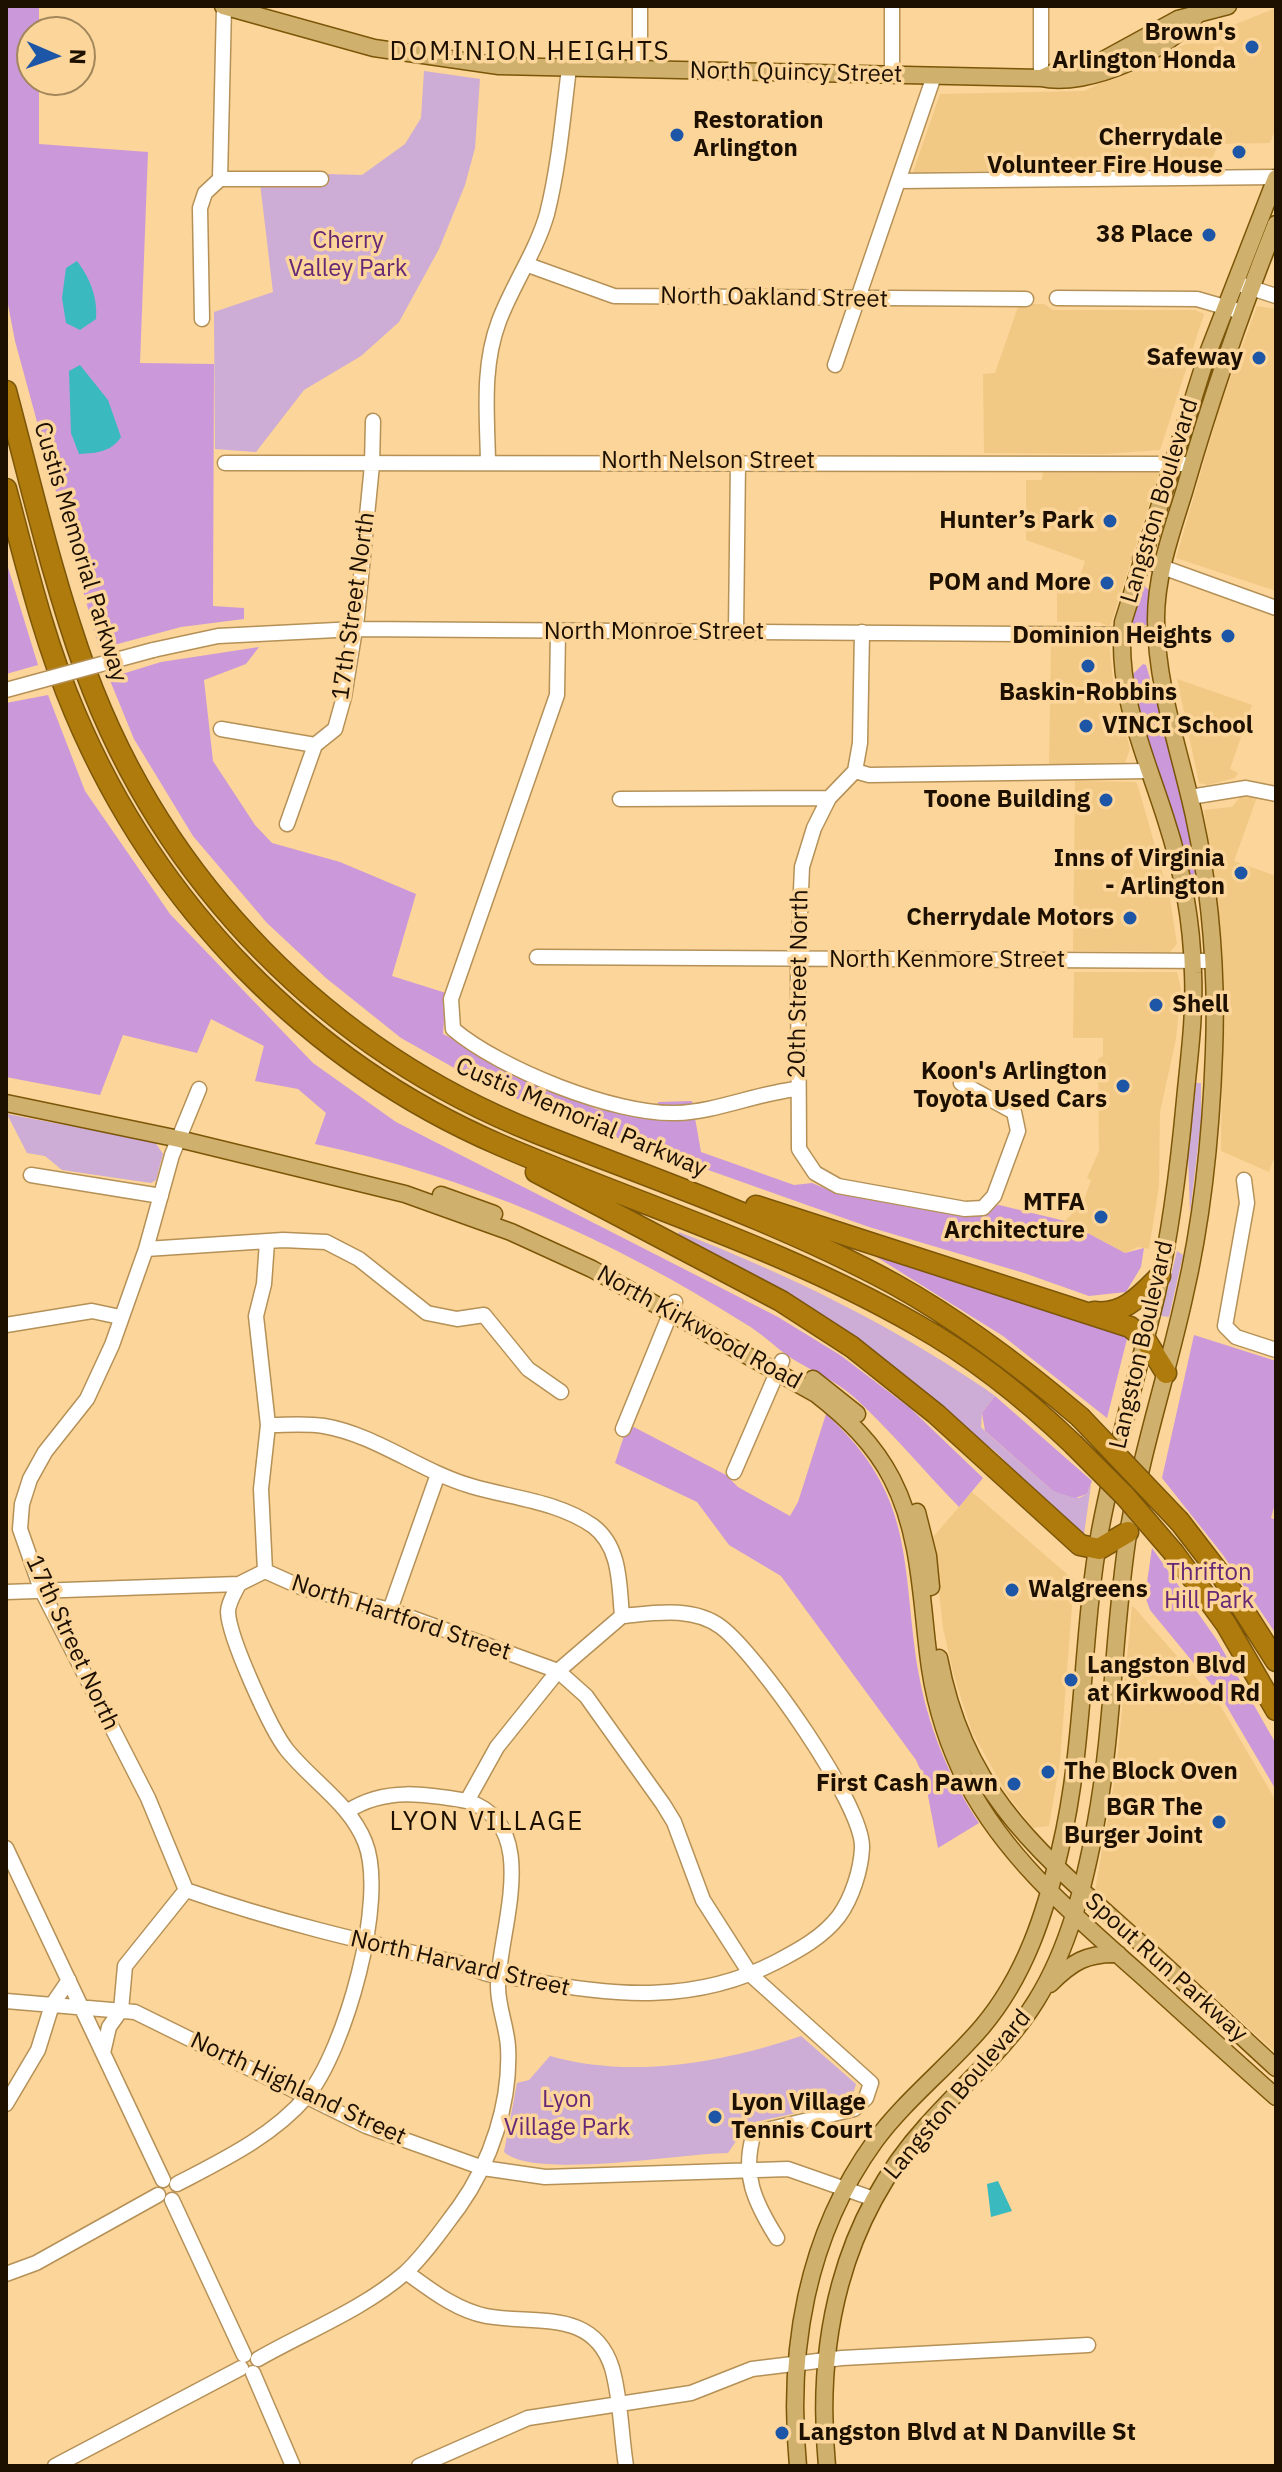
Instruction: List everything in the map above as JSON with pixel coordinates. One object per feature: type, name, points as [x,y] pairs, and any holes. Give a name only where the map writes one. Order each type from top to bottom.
[{"type":"highway","name":"Custis Memorial Parkway","points":[[6,391],[65,607],[93,691],[152,810],[202,883],[276,965],[361,1037],[465,1101],[774,1226],[894,1284],[1006,1356],[1080,1417],[1180,1522],[1223,1578],[1276,1661]]},
{"type":"highway","points":[[6,489],[45,627],[75,713],[113,793],[160,868],[200,921],[294,1016],[364,1070],[439,1116],[483,1149],[630,1221],[781,1301],[828,1330],[936,1414],[1077,1543],[1097,1549],[1128,1532]]},
{"type":"highway","points":[[439,1116],[502,1146],[760,1248],[861,1294],[919,1326],[976,1364],[1073,1444],[1174,1553],[1226,1624],[1276,1710]]},
{"type":"highway","points":[[599,1157],[662,1171],[753,1205],[1130,1327],[1145,1339],[1166,1373]]},
{"type":"highway","points":[[1078,1310],[1101,1313],[1119,1310],[1160,1276]]},
{"type":"main road","name":"North Quincy Street","points":[[224,6],[374,48],[473,64],[1041,78],[1059,82],[1096,76],[1184,31],[1196,11],[1228,6]]},
{"type":"main road","name":"Langston Boulevard","points":[[798,2466],[794,2363],[813,2270],[845,2192],[890,2123],[995,2011],[1027,1955],[1056,1868],[1072,1789],[1097,1549],[1167,1239],[1190,1047],[1193,961],[1179,870],[1125,695],[1122,634],[1140,559],[1224,306],[1276,178]]},
{"type":"main road","name":"Langston Boulevard","points":[[827,2466],[825,2360],[841,2276],[874,2199],[905,2151],[1007,2040],[1041,1993],[1081,1890],[1102,1785],[1128,1532],[1194,1254],[1210,1134],[1214,961],[1203,856],[1165,693],[1157,635],[1157,592],[1192,464],[1242,312],[1276,224]]},
{"type":"main road","name":"North Kirkwood Road","points":[[6,1094],[181,1135],[405,1194],[511,1232],[673,1307],[836,1395],[885,1447],[903,1478],[923,1533],[939,1660],[959,1727],[981,1775],[1032,1845],[1056,1868]]},
{"type":"main road","name":"North Kirkwood Road","points":[[6,1103],[181,1135]]},
{"type":"main road","points":[[1167,1239],[1194,1254]]},
{"type":"main road","name":"North Kirkwood Road","points":[[780,1366],[848,1419],[892,1478],[912,1535],[933,1682],[951,1747],[967,1783],[998,1832],[1074,1913]]},
{"type":"main road","name":"Spout Run Parkway","points":[[1056,1868],[1276,2068]]},
{"type":"main road","name":"Spout Run Parkway","points":[[1074,1913],[1276,2097]]},
{"type":"main road","points":[[1041,1993],[1078,1959],[1094,1954],[1118,1954]]},
{"type":"street","points":[[220,179],[224,6]]},
{"type":"street","points":[[640,6],[640,69]]},
{"type":"street","points":[[892,6],[892,75]]},
{"type":"street","points":[[1041,6],[1041,78]]},
{"type":"street","points":[[488,461],[486,369],[498,324],[528,265],[546,217],[557,168],[569,68]]},
{"type":"street","points":[[835,365],[934,76]]},
{"type":"street","points":[[898,181],[1199,175],[1276,178]]},
{"type":"street","points":[[202,319],[200,208],[205,193],[220,179],[321,179]]},
{"type":"street","name":"North Oakland Street","points":[[528,265],[614,296],[1026,299]]},
{"type":"street","points":[[1234,282],[1276,296]]},
{"type":"street","points":[[1057,298],[1188,298],[1242,312]]},
{"type":"street","name":"17th Street North","points":[[287,824],[315,745],[335,729],[356,629],[372,465],[373,421]]},
{"type":"street","name":"North Nelson Street","points":[[225,463],[372,465],[488,461],[738,461],[1192,464]]},
{"type":"street","points":[[736,631],[738,461]]},
{"type":"street","points":[[1140,559],[1276,608]]},
{"type":"street","name":"North Monroe Street","points":[[6,690],[153,650],[218,636],[356,629],[1157,635]]},
{"type":"street","points":[[558,632],[557,695],[457,983],[450,1010],[453,1029],[558,1086],[605,1104],[678,1113],[797,1089]]},
{"type":"street","points":[[862,632],[860,743],[855,771],[869,775],[1149,771]]},
{"type":"street","points":[[221,729],[315,745]]},
{"type":"street","name":"20th Street North","points":[[855,771],[829,798],[814,828],[802,867],[798,960],[799,1149],[815,1173],[838,1186],[965,1209],[983,1208],[994,1196],[1018,1131],[1019,1120],[1014,1112],[961,1083]]},
{"type":"street","points":[[1190,797],[1246,788],[1276,794]]},
{"type":"street","points":[[620,799],[829,798]]},
{"type":"street","name":"North Kenmore Street","points":[[537,957],[1214,961]]},
{"type":"street","name":"17th Street North","points":[[186,1890],[148,1798],[41,1589],[20,1529],[22,1504],[30,1479],[45,1452],[87,1399],[100,1373],[146,1249],[181,1135],[199,1089]]},
{"type":"street","points":[[31,1175],[161,1196]]},
{"type":"street","points":[[1244,1180],[1247,1203],[1225,1326],[1236,1337],[1276,1350]]},
{"type":"street","points":[[265,1571],[261,1489],[268,1425],[256,1316],[264,1284],[267,1242]]},
{"type":"street","points":[[146,1249],[326,1242],[359,1259],[427,1313],[457,1319],[484,1315],[528,1369],[561,1392]]},
{"type":"street","points":[[623,1429],[673,1307]]},
{"type":"street","points":[[6,1325],[92,1311],[120,1317]]},
{"type":"street","points":[[734,1472],[780,1366]]},
{"type":"street","points":[[268,1425],[324,1426],[377,1443],[438,1474],[551,1507],[593,1527],[612,1548],[619,1576],[622,1616],[558,1671],[497,1747],[467,1801]]},
{"type":"street","points":[[390,1610],[438,1474]]},
{"type":"street","name":"North Hartford Street","points":[[6,1592],[239,1584],[265,1571],[303,1588],[390,1610],[558,1671]]},
{"type":"street","points":[[6,2274],[36,2263],[269,2132],[306,2097],[321,2076],[345,2020],[366,1943],[372,1900],[366,1844],[348,1811],[284,1746],[234,1640],[228,1609],[239,1584]]},
{"type":"street","name":"North Harvard Street","points":[[186,1890],[366,1943],[460,1963],[499,1976],[590,1992],[630,1995],[679,1992],[751,1975],[806,1947],[839,1916],[853,1889],[862,1847],[848,1798],[756,1662],[720,1626],[691,1614],[662,1612],[622,1616]]},
{"type":"street","points":[[558,1671],[586,1696],[663,1804],[674,1822],[703,1900],[751,1975],[871,2083],[866,2098],[854,2109],[754,2133],[748,2152],[750,2188],[777,2238]]},
{"type":"street","points":[[55,2466],[364,2301],[406,2272],[459,2207],[483,2168],[508,2074],[508,2044],[498,1990],[512,1869],[505,1834],[491,1813],[467,1801],[424,1794],[389,1794],[361,1803],[348,1811]]},
{"type":"street","points":[[6,1848],[249,2364],[293,2466]]},
{"type":"street","points":[[103,2053],[109,2027],[121,2010],[125,1966],[186,1890]]},
{"type":"street","points":[[6,2104],[38,2050],[52,2005],[69,1980]]},
{"type":"street","name":"North Highland Street","points":[[6,2001],[121,2010],[153,2020],[366,2126],[483,2168],[545,2177],[748,2169],[801,2171],[845,2192],[874,2199]]},
{"type":"street","points":[[406,2272],[463,2309],[486,2316],[558,2320],[586,2330],[602,2348],[612,2369],[626,2466]]},
{"type":"street","points":[[419,2466],[452,2460],[528,2418],[691,2393],[752,2369],[825,2360],[1088,2345]]},
{"type":"shaded area","points":[[6,6],[39,6],[39,16],[16,16],[16,96],[39,96],[39,144],[148,152],[140,363],[214,364],[213,606],[244,608],[244,619],[181,627],[99,649],[15,341],[6,294]]},
{"type":"shaded area","points":[[1276,8],[1276,128],[1270,143],[1218,144],[1209,168],[913,172],[940,94],[1084,91],[1156,56]]},
{"type":"shaded area","points":[[1019,304],[1044,304],[1053,310],[1195,310],[1204,314],[1160,450],[1105,454],[984,453],[983,374],[995,373]]},
{"type":"shaded area","points":[[1257,306],[1276,309],[1276,591],[1176,558],[1220,406]]},
{"type":"shaded area","points":[[1043,467],[1160,470],[1110,627],[1099,622],[1057,622],[1057,572],[1079,579],[1085,561],[1026,540],[1026,480],[1042,480]]},
{"type":"shaded area","points":[[6,561],[38,665],[6,674]]},
{"type":"shaded area","points":[[1142,584],[1150,591],[1148,625],[1133,625],[1130,623]]},
{"type":"shaded area","points":[[1109,643],[1113,680],[1130,749],[1125,763],[1049,765],[1051,644]]},
{"type":"shaded area","points":[[259,647],[246,664],[204,680],[213,761],[255,825],[272,843],[340,862],[416,894],[392,976],[446,993],[443,1034],[596,1109],[659,1119],[658,1102],[692,1101],[701,1152],[794,1185],[812,1183],[836,1193],[893,1203],[980,1209],[999,1205],[1065,1221],[1125,1253],[1144,1248],[1141,1267],[1126,1292],[1089,1296],[1024,1273],[869,1227],[587,1127],[488,1087],[401,1038],[326,978],[267,923],[193,836],[134,739],[109,678],[161,662]]},
{"type":"shaded area","points":[[1143,664],[1146,665],[1174,761],[1197,871],[1193,875],[1188,875],[1140,722],[1130,677]]},
{"type":"shaded area","points":[[1177,679],[1252,705],[1230,769],[1238,773],[1235,778],[1208,785],[1199,783]]},
{"type":"shaded area","points":[[48,695],[85,791],[170,914],[313,1063],[396,1122],[778,1317],[840,1355],[910,1408],[983,1478],[959,1507],[854,1397],[788,1356],[750,1327],[643,1264],[483,1192],[371,1157],[315,1144],[326,1113],[298,1089],[255,1081],[264,1046],[211,1019],[197,1053],[123,1035],[100,1095],[6,1077],[6,703]]},
{"type":"shaded area","points":[[1075,781],[1136,782],[1170,899],[1177,944],[1170,952],[1073,951]]},
{"type":"shaded area","points":[[1244,792],[1257,797],[1234,861],[1276,876],[1276,1153],[1269,1172],[1221,1151],[1223,960],[1204,810],[1232,807]]},
{"type":"shaded area","points":[[1074,972],[1177,972],[1181,989],[1176,1039],[1160,1112],[1159,1186],[1149,1249],[1138,1247],[1125,1253],[1065,1221],[1083,1203],[1091,1180],[1087,1178],[1099,1151],[1098,1059],[1103,1056],[1103,1038],[1073,1038]]},
{"type":"shaded area","points":[[867,1251],[1122,1333],[1127,1339],[1107,1418],[1003,1336]]},
{"type":"shaded area","points":[[1194,1335],[1276,1361],[1276,1500],[1271,1518],[1276,1520],[1276,1634],[1223,1555],[1162,1478]]},
{"type":"shaded area","points":[[995,1396],[1092,1481],[1087,1494],[1075,1498],[1053,1491],[985,1431],[982,1413]]},
{"type":"shaded area","points":[[826,1414],[855,1444],[876,1473],[890,1503],[905,1563],[918,1670],[927,1710],[949,1769],[979,1823],[938,1848],[925,1780],[916,1760],[781,1576],[729,1545],[697,1502],[615,1463],[628,1424],[726,1475],[738,1487],[790,1516],[798,1502]]},
{"type":"shaded area","points":[[972,1492],[1074,1580],[1060,1761],[1049,1826],[1033,1828],[1008,1796],[972,1732],[954,1676],[943,1628],[933,1537]]},
{"type":"shaded area","points":[[1152,1548],[1217,1640],[1276,1744],[1276,1790],[1220,1695],[1150,1610],[1145,1596]]},
{"type":"shaded area","points":[[1132,1605],[1220,1705],[1276,1801],[1276,2053],[1095,1890],[1116,1772]]},
{"type":"green space","name":"Cherry Valley Park","points":[[424,71],[480,79],[475,148],[465,185],[439,249],[399,322],[361,356],[304,390],[256,452],[215,449],[214,312],[273,292],[260,183],[325,174],[362,175],[405,144],[421,118]]},
{"type":"green space","points":[[1196,1083],[1201,1083],[1201,1121],[1190,1213],[1188,1155]]},
{"type":"green space","points":[[7,1114],[155,1142],[163,1154],[156,1180],[151,1183],[62,1170],[45,1156],[27,1153]]},
{"type":"green space","points":[[679,1232],[836,1301],[947,1364],[995,1396],[982,1413],[981,1427],[988,1434],[1053,1491],[1079,1498],[1087,1494],[1091,1485],[1084,1534],[1075,1532],[996,1452],[934,1405],[677,1238]]},
{"type":"green space","points":[[1177,1251],[1183,1255],[1169,1317],[1161,1316]]},
{"type":"green space","name":"Lyon Village Park","points":[[801,2036],[856,2084],[851,2101],[755,2122],[743,2131],[728,2153],[577,2165],[521,2160],[504,2152],[517,2083],[529,2080],[550,2056],[612,2066],[676,2065],[740,2054]]},
{"type":"water","points":[[77,261],[86,274],[96,303],[96,319],[80,330],[66,323],[62,298],[66,268]]},
{"type":"water","points":[[80,365],[108,400],[121,437],[108,449],[79,454],[71,433],[69,371]]},
{"type":"water","points":[[998,2181],[1012,2211],[991,2217],[987,2184]]},
{"type":"place","name":"Brown's Arlington Honda","points":[[1252,47]]},
{"type":"place","name":"Restoration Arlington","points":[[677,135]]},
{"type":"place","name":"Cherrydale Volunteer Fire House","points":[[1239,152]]},
{"type":"place","name":"38 Place","points":[[1209,235]]},
{"type":"place","name":"Safeway","points":[[1259,358]]},
{"type":"place","name":"Hunter’s Park","points":[[1110,521]]},
{"type":"place","name":"POM and More","points":[[1107,583]]},
{"type":"place","name":"Dominion Heights","points":[[1228,636]]},
{"type":"place","name":"Baskin-Robbins","points":[[1088,666]]},
{"type":"place","name":"VINCI School","points":[[1086,726]]},
{"type":"place","name":"Toone Building","points":[[1106,800]]},
{"type":"place","name":"Inns of Virginia - Arlington","points":[[1241,873]]},
{"type":"place","name":"Cherrydale Motors","points":[[1130,918]]},
{"type":"place","name":"Shell","points":[[1156,1005]]},
{"type":"place","name":"Koon's Arlington Toyota Used Cars","points":[[1123,1086]]},
{"type":"place","name":"MTFA Architecture","points":[[1101,1217]]},
{"type":"place","name":"Walgreens","points":[[1012,1590]]},
{"type":"place","name":"Langston Blvd at Kirkwood Rd","points":[[1071,1680]]},
{"type":"place","name":"The Block Oven","points":[[1048,1772]]},
{"type":"place","name":"First Cash Pawn","points":[[1014,1784]]},
{"type":"place","name":"BGR The Burger Joint","points":[[1219,1822]]},
{"type":"place","name":"Lyon Village Tennis Court","points":[[715,2117]]},
{"type":"place","name":"Langston Blvd at N Danville St","points":[[782,2433]]},
{"type":"district","name":"DOMINION HEIGHTS","points":[[530,52]]},
{"type":"district","name":"LYON VILLAGE","points":[[487,1822]]},
{"type":"park label","name":"Thrifton Hill Park","points":[[1209,1587]]}]
